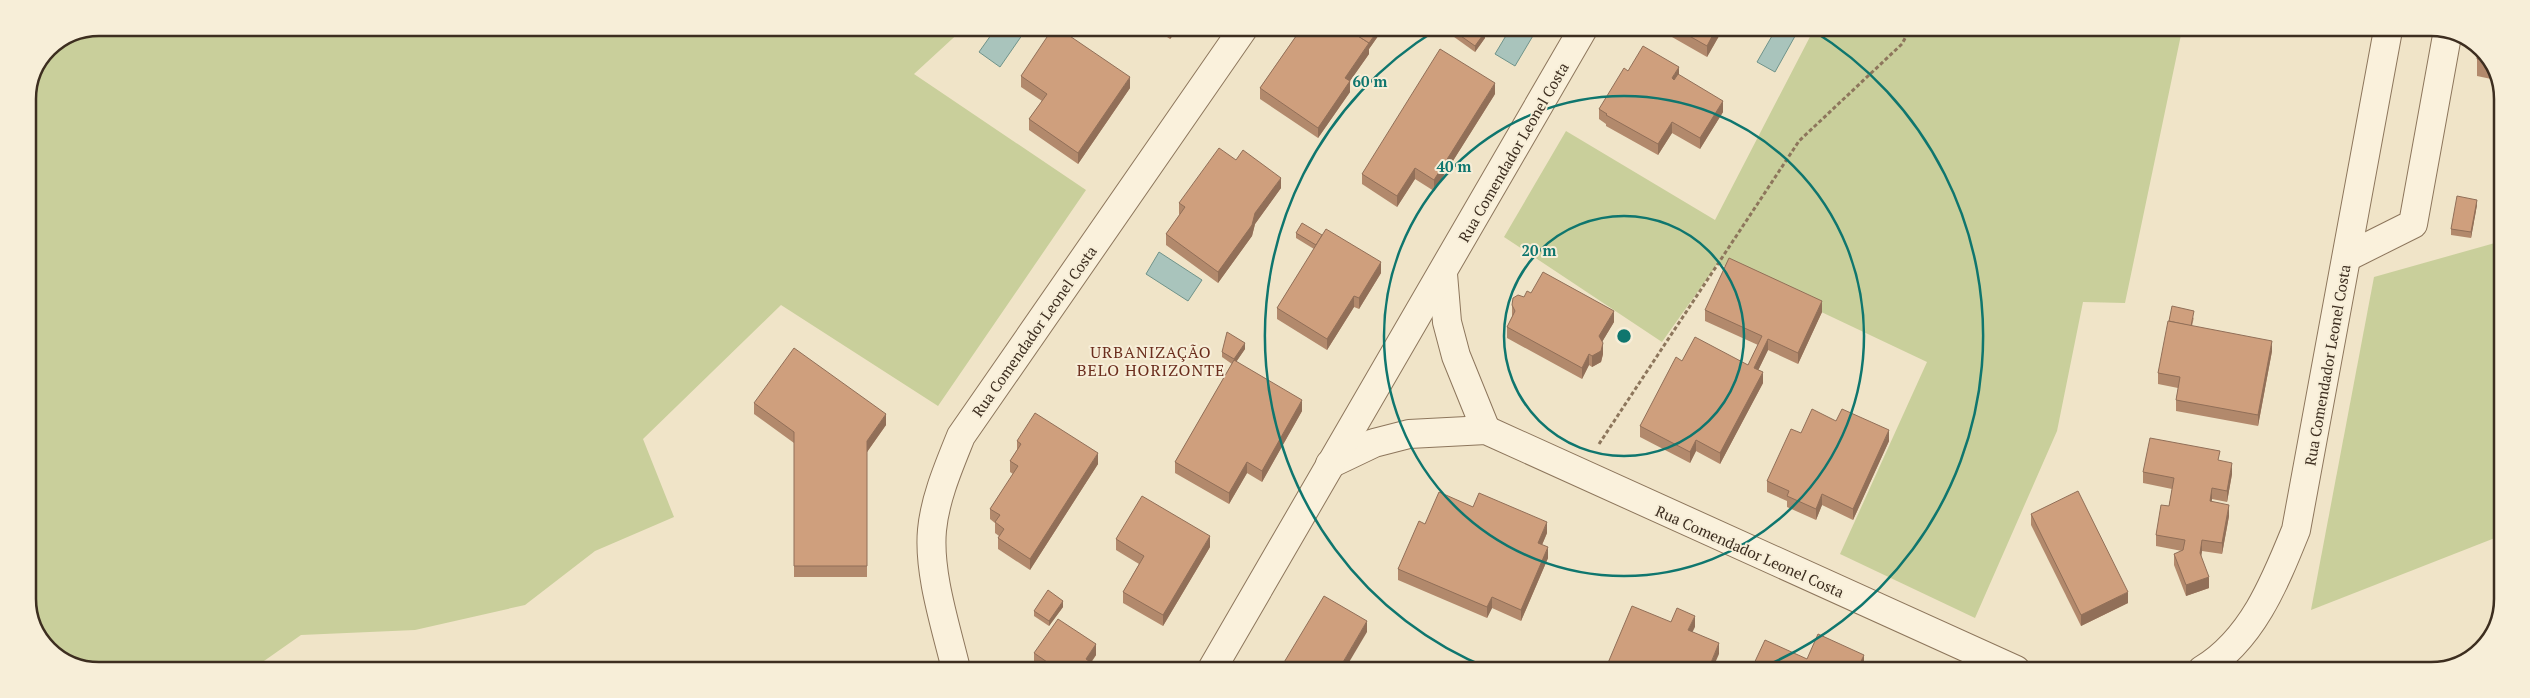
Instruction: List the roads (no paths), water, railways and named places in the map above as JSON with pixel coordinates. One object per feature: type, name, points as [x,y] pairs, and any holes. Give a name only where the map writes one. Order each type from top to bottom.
[{"type":"street","name":"Rua Comendador Leonel Costa","points":[[954,662],[936,588],[932,531],[944,480],[961,436],[1238,36]]},
{"type":"street","name":"Rua Comendador Leonel Costa","points":[[1216,662],[1330,464],[1443,274],[1579,36]]},
{"type":"street","name":"Rua Comendador Leonel Costa","points":[[2215,662],[2253,620],[2277,579],[2296,530],[2387,36]]},
{"type":"street","points":[[2347,257],[2412,224],[2447,38]]},
{"type":"street","points":[[1443,274],[1447,322],[1456,356],[1486,430]]},
{"type":"street","name":"Rua Comendador Leonel Costa","points":[[1330,464],[1374,443],[1409,434],[1486,430],[1998,662]]},
{"type":"water","points":[[990,36],[1021,36],[1000,67],[979,52]]},
{"type":"water","points":[[1506,36],[1533,36],[1515,66],[1495,54]]},
{"type":"water","points":[[1772,36],[1795,36],[1775,72],[1757,62]]},
{"type":"water","points":[[1159,252],[1202,280],[1188,301],[1146,274]]},
{"type":"district","name":"URBANIZAÇÃO BELO HORIZONTE","points":[[1151,361]]}]
